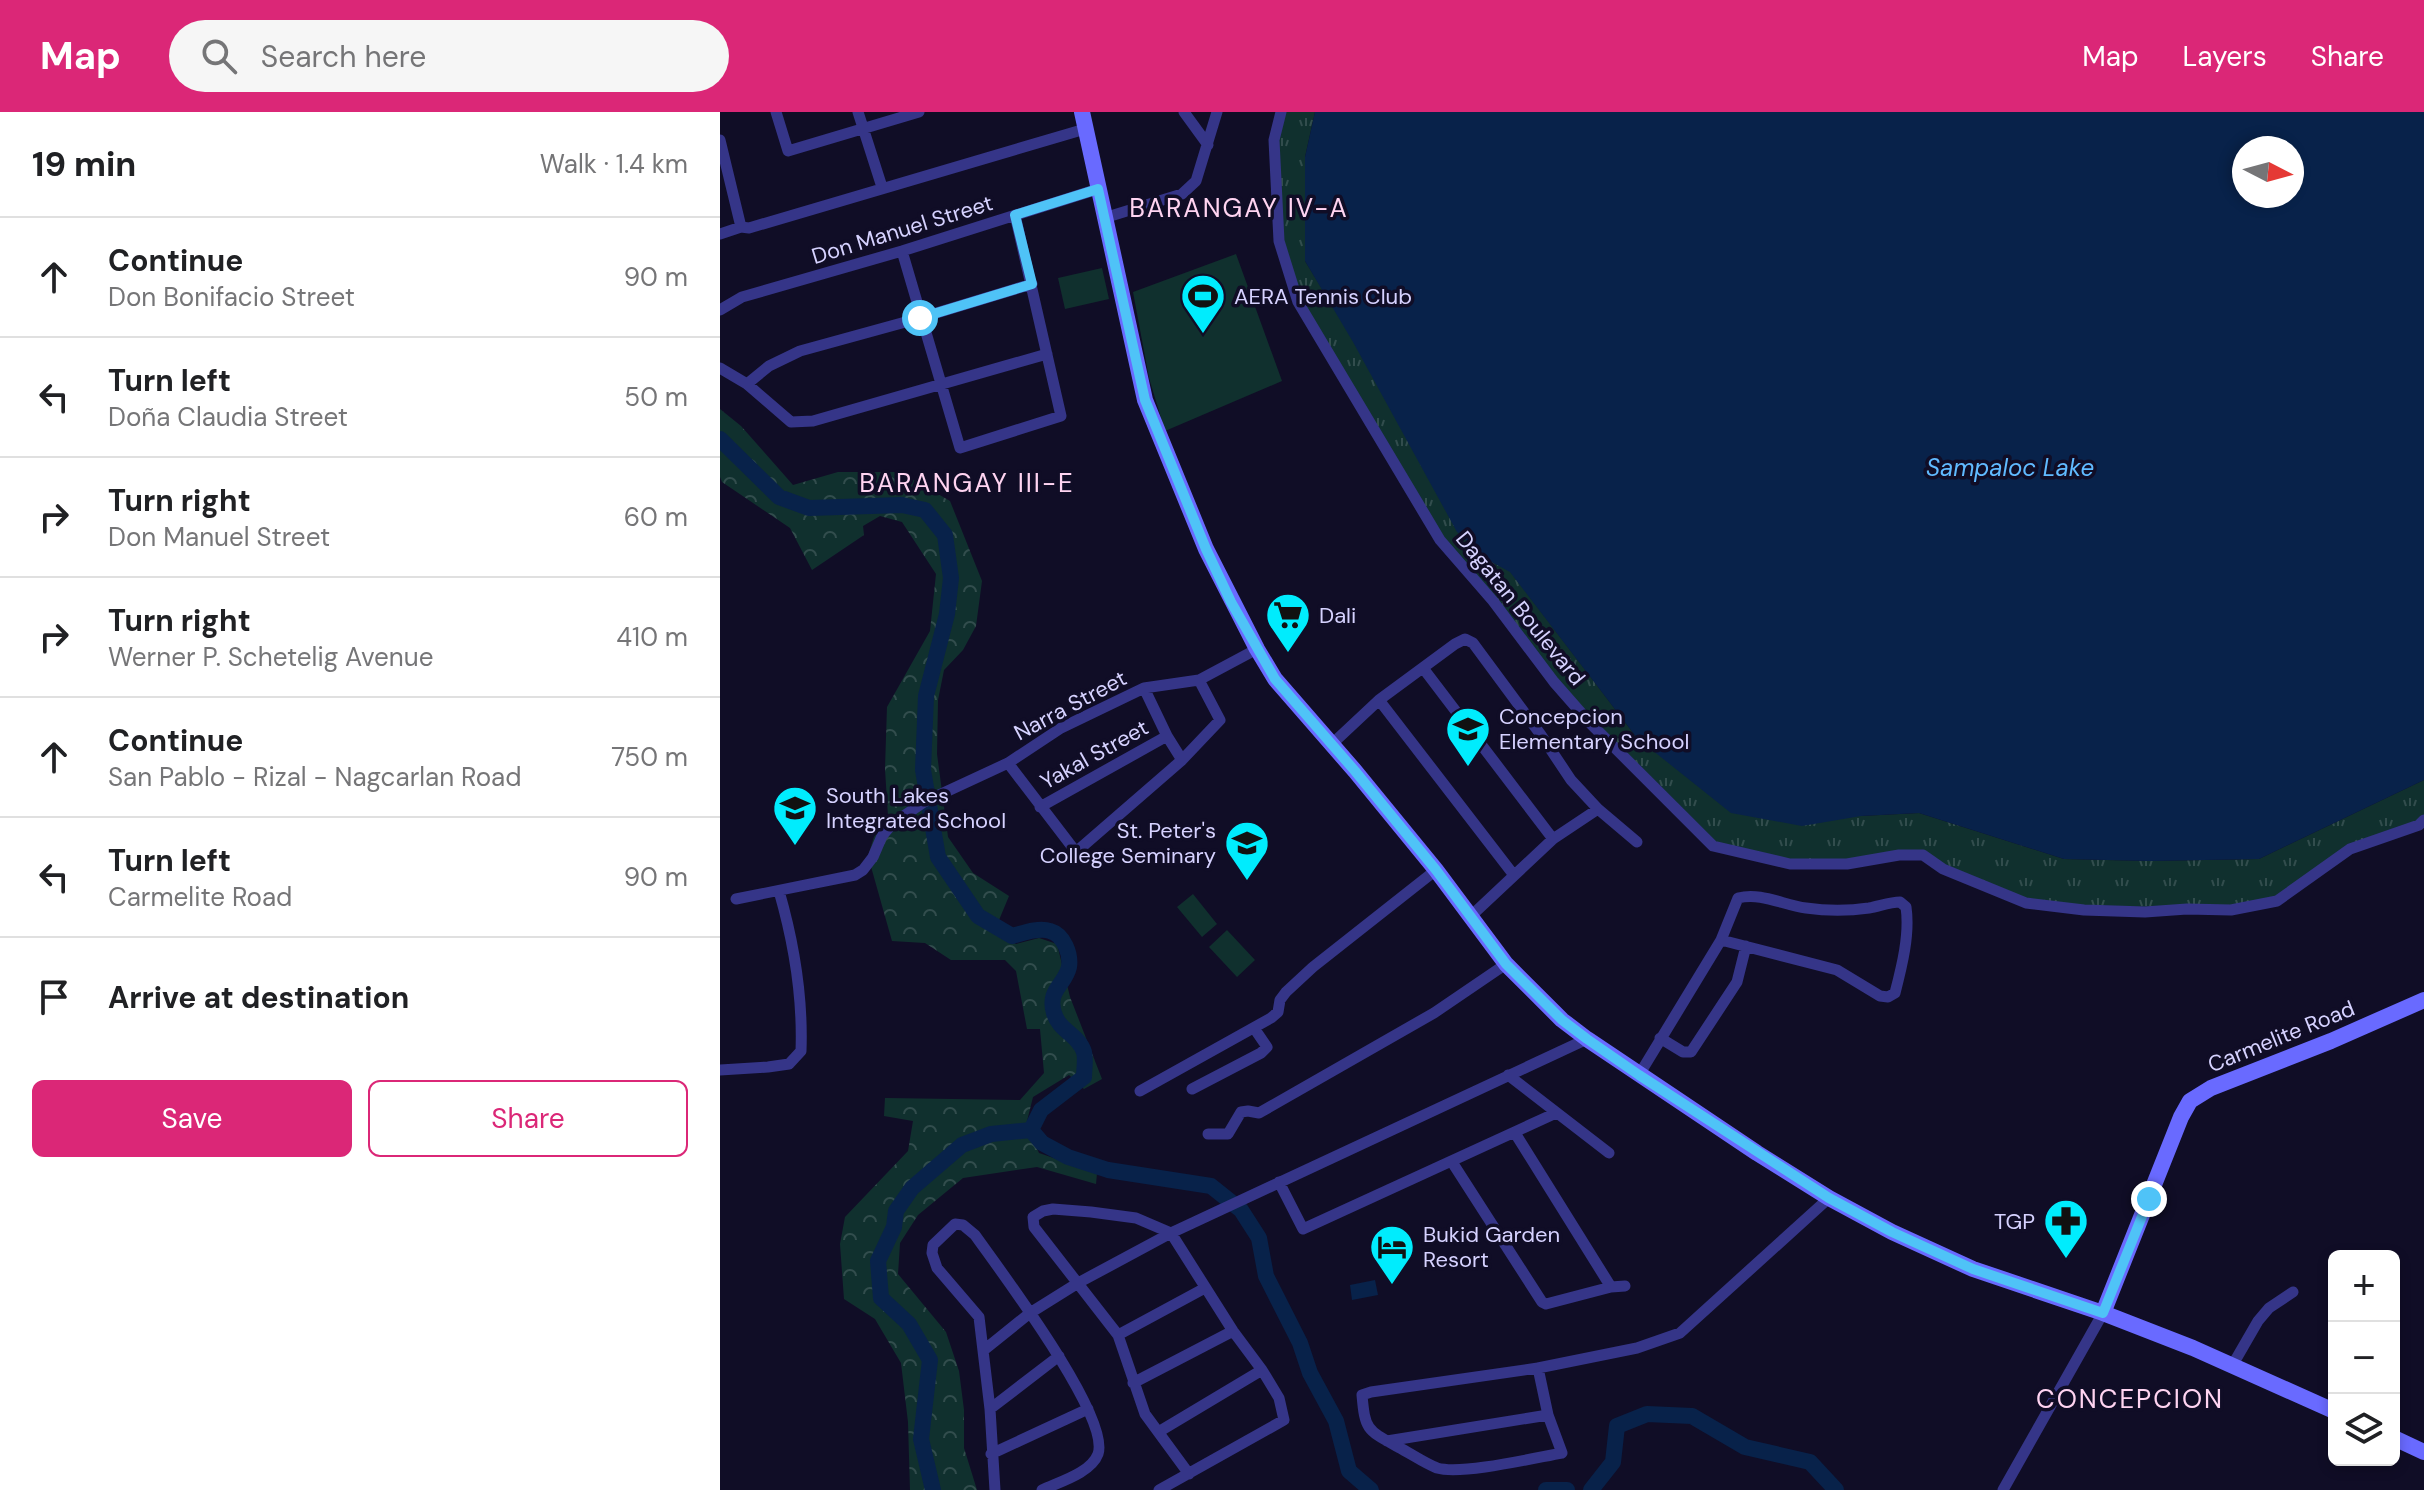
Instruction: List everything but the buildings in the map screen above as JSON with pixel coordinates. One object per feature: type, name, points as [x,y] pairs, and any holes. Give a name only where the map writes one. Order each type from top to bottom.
[{"type":"main road","points":[[1084,120],[1145,400],[1206,549],[1275,679],[1436,870],[1506,964],[1562,1020],[1587,1039],[1829,1198],[1892,1232],[1973,1269],[2103,1313],[2193,1348],[2328,1408]]},
{"type":"main road","name":"Carmelite Road","points":[[2103,1313],[2190,1101],[2225,1081],[2331,1041],[2424,1000]]},
{"type":"main road","points":[[2400,1441],[2424,1452]]},
{"type":"street","points":[[776,112],[788,151],[919,112]]},
{"type":"street","points":[[858,112],[882,187]]},
{"type":"street","points":[[1184,112],[1208,145]]},
{"type":"street","points":[[1104,218],[1182,194],[1196,181],[1217,112]]},
{"type":"street","name":"Dagatan Boulevard","points":[[1281,112],[1274,140],[1279,241],[1298,302],[1440,540],[1590,723],[1713,846],[1790,864],[1847,864],[1899,855],[1923,855],[1943,869],[2026,903],[2084,910],[2231,910],[2277,901],[2350,849],[2419,825],[2424,820]]},
{"type":"street","points":[[720,234],[882,187],[1084,120]]},
{"type":"street","points":[[720,140],[741,227]]},
{"type":"street","name":"Don Manuel Street","points":[[720,310],[742,297],[902,251],[1098,189]]},
{"type":"street","points":[[902,251],[960,448],[1061,416],[1015,215]]},
{"type":"street","points":[[747,384],[769,366],[800,351],[1032,284]]},
{"type":"street","points":[[720,368],[747,384],[791,422],[813,421],[1047,354]]},
{"type":"street","points":[[1332,744],[1379,700],[1465,639],[1473,643],[1571,780],[1598,809],[1637,842]]},
{"type":"street","name":"Narra Street","points":[[736,899],[855,875],[873,857],[882,836],[892,824],[924,802],[1008,763],[1061,728],[1144,688],[1199,680],[1257,649]]},
{"type":"street","points":[[1423,668],[1553,839]]},
{"type":"street","points":[[1008,763],[1076,852],[1182,760],[1220,720],[1199,680]]},
{"type":"street","points":[[1144,688],[1182,760]]},
{"type":"street","points":[[1379,700],[1513,874]]},
{"type":"street","name":"Yakal Street","points":[[1040,807],[1167,736]]},
{"type":"street","points":[[1471,916],[1553,839],[1598,809]]},
{"type":"street","points":[[1140,1091],[1271,1018],[1278,1012],[1280,1000],[1313,967],[1436,870]]},
{"type":"street","points":[[720,1070],[789,1064],[801,1051],[802,1029],[794,945],[779,891]]},
{"type":"street","points":[[1639,1075],[1721,940],[1738,898],[1748,896],[1806,908],[1848,909],[1900,902],[1906,907],[1899,977],[1895,993],[1888,997],[1880,996],[1837,970],[1721,940]]},
{"type":"street","points":[[1660,1038],[1683,1052],[1691,1052],[1737,982],[1746,946]]},
{"type":"street","points":[[1208,1134],[1228,1134],[1241,1112],[1259,1113],[1434,1013],[1506,964]]},
{"type":"street","points":[[1192,1089],[1261,1053],[1267,1047],[1254,1028]]},
{"type":"street","points":[[984,1350],[1030,1313],[1078,1283],[1171,1233],[1587,1039]]},
{"type":"street","points":[[1508,1075],[1609,1153]]},
{"type":"street","points":[[1279,1182],[1303,1229],[1556,1113]]},
{"type":"street","points":[[1515,1133],[1611,1287]]},
{"type":"street","points":[[1452,1162],[1542,1302],[1546,1304],[1625,1286]]},
{"type":"street","points":[[1538,1368],[1548,1415],[1562,1453],[1494,1465],[1451,1469],[1437,1467],[1387,1441],[1365,1423],[1362,1395],[1371,1392],[1538,1368],[1637,1348],[1680,1333],[1829,1198]]},
{"type":"street","points":[[1159,1490],[1189,1474],[1284,1420],[1279,1398],[1171,1233],[1136,1218],[1065,1209],[1043,1211],[1033,1217],[1034,1227],[1118,1335],[1145,1414],[1189,1474]]},
{"type":"street","points":[[995,1490],[990,1409],[979,1317],[937,1268],[932,1253],[933,1245],[955,1224],[963,1225],[975,1235],[1059,1356],[1088,1409],[1099,1448],[1098,1457],[1084,1470],[1042,1490]]},
{"type":"street","points":[[1118,1335],[1205,1288]]},
{"type":"street","points":[[2232,1366],[2258,1321],[2269,1308],[2293,1292]]},
{"type":"street","points":[[2003,1490],[2103,1313]]},
{"type":"street","points":[[1133,1383],[1233,1331]]},
{"type":"street","points":[[990,1409],[1059,1356]]},
{"type":"street","points":[[1160,1431],[1262,1370]]},
{"type":"street","points":[[991,1454],[1088,1409]]},
{"type":"street","points":[[1387,1441],[1548,1415]]},
{"type":"green space","points":[[1281,112],[1315,112],[1305,157],[1305,261],[1488,560],[1510,571],[1637,738],[1861,816],[1919,813],[2064,859],[2259,859],[2424,780],[2424,820],[2350,849],[2277,901],[2231,910],[2026,903],[1923,855],[1790,864],[1713,846],[1590,723],[1440,540],[1298,302],[1279,241],[1274,140]]},
{"type":"green space","name":"AERA Tennis Club","points":[[1236,254],[1282,381],[1165,431],[1149,378],[1133,292]]},
{"type":"green space","points":[[1102,268],[1109,299],[1065,309],[1058,278]]},
{"type":"green space","points":[[720,409],[741,426],[793,485],[838,472],[900,472],[950,501],[982,581],[976,626],[963,650],[944,670],[938,700],[937,754],[948,837],[973,873],[1009,896],[994,932],[1016,944],[1039,938],[1057,944],[1070,997],[1102,1079],[1084,1089],[1069,1075],[1033,1097],[1026,1125],[1039,1153],[1097,1173],[1096,1184],[1037,1167],[963,1178],[918,1215],[900,1243],[898,1274],[946,1332],[959,1371],[964,1410],[964,1448],[977,1490],[910,1490],[908,1422],[901,1363],[875,1319],[844,1299],[840,1244],[845,1217],[908,1151],[913,1121],[884,1116],[885,1098],[1020,1100],[1044,1073],[1040,1029],[1027,1029],[1016,971],[1005,960],[951,960],[925,943],[892,941],[868,856],[874,837],[888,816],[885,769],[887,707],[930,631],[936,574],[902,522],[880,516],[863,526],[864,535],[812,570],[790,528],[722,482]]},
{"type":"green space","points":[[1193,894],[1217,924],[1202,937],[1177,907]]},
{"type":"green space","points":[[1227,930],[1255,960],[1237,977],[1209,947]]},
{"type":"water","name":"Sampaloc Lake","points":[[1315,112],[2424,112],[2424,780],[2259,859],[2064,859],[1919,813],[1861,816],[1802,826],[1731,813],[1637,738],[1510,572],[1488,560],[1457,532],[1305,261],[1305,157]]},
{"type":"water","points":[[1375,1280],[1378,1295],[1352,1300],[1350,1285]]},
{"type":"waterway","points":[[720,439],[779,497],[809,508],[902,505],[925,510],[945,535],[951,578],[947,614],[926,696],[923,770],[938,857],[978,916],[1012,936],[1046,930],[1063,941],[1068,951],[1069,967],[1052,1005],[1057,1019],[1078,1041],[1085,1055],[1084,1077],[1041,1110],[1031,1130]]},
{"type":"waterway","points":[[1031,1130],[1042,1143],[1068,1157],[1108,1170],[1211,1186],[1241,1210],[1259,1238],[1266,1276],[1300,1343],[1310,1373],[1336,1421],[1349,1471],[1371,1490]]},
{"type":"waterway","points":[[933,1490],[921,1439],[930,1360],[909,1324],[881,1298],[878,1261],[894,1227],[896,1211],[912,1188],[962,1145],[991,1134],[1031,1130]]},
{"type":"waterway","points":[[1591,1490],[1613,1462],[1617,1426],[1647,1414],[1692,1416],[1745,1447],[1810,1462],[1836,1490]]},
{"type":"waterway","points":[[1546,1490],[1567,1490]]},
{"type":"place","name":"AERA Tennis Club","points":[[1203,335]]},
{"type":"place","name":"Dali","points":[[1288,654]]},
{"type":"place","name":"Concepcion Elementary School","points":[[1468,768]]},
{"type":"place","name":"South Lakes Integrated School","points":[[795,847]]},
{"type":"place","name":"St. Peter's College Seminary","points":[[1247,882]]},
{"type":"place","name":"TGP","points":[[2066,1260]]},
{"type":"place","name":"Bukid Garden Resort","points":[[1392,1286]]},
{"type":"district","name":"BARANGAY IV-A","points":[[1239,208]]},
{"type":"district","name":"BARANGAY III-E","points":[[967,483]]},
{"type":"district","name":"CONCEPCION","points":[[2130,1399]]},
{"type":"route","points":[[920,318],[1032,284],[1015,215],[1098,189],[1145,400],[1206,549],[1257,649],[1275,679],[1436,870],[1506,964],[1562,1020],[1639,1075],[1829,1198],[1892,1232],[1973,1269],[2103,1313],[2149,1199]]}]
